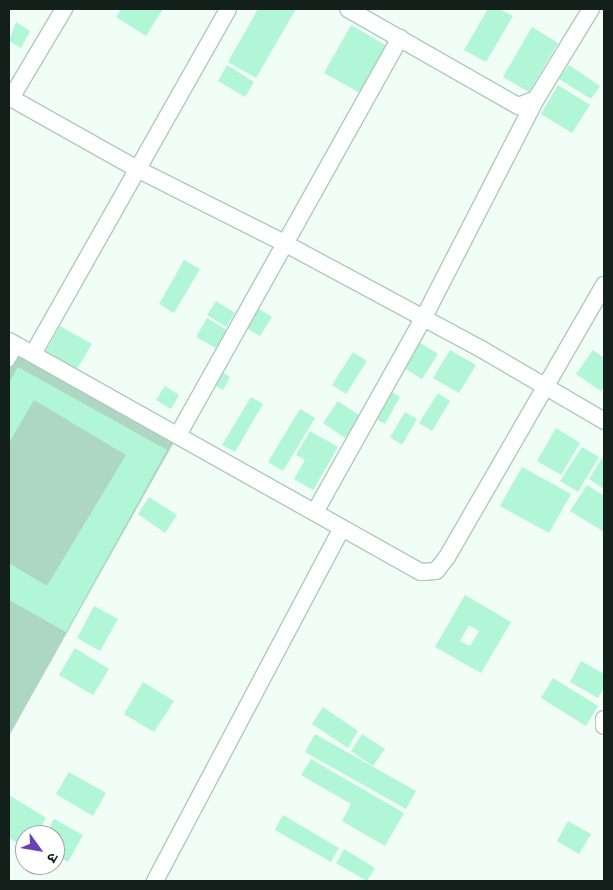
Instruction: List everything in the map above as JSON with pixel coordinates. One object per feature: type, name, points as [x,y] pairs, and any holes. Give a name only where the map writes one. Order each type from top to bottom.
[{"type":"street","points":[[64,9],[10,97],[139,170],[286,244],[546,385],[604,421]]},
{"type":"street","points":[[33,354],[139,170],[228,9]]},
{"type":"street","points":[[348,9],[518,106],[536,99]]},
{"type":"street","points":[[315,512],[423,318],[536,99],[591,9]]},
{"type":"street","points":[[178,435],[400,38]]},
{"type":"street","points":[[13,343],[422,572],[436,571],[447,557],[604,285]]},
{"type":"street","points":[[155,881],[342,528]]},
{"type":"street","points":[[604,719],[604,726]]},
{"type":"lane","points":[[9,361],[13,343]]},
{"type":"green space","points":[[9,341],[178,435],[9,736]]},
{"type":"building","points":[[121,9],[163,9],[146,36],[116,17]]},
{"type":"building","points":[[258,9],[296,9],[256,78],[228,62]]},
{"type":"building","points":[[488,9],[499,9],[513,16],[486,62],[464,50]]},
{"type":"building","points":[[16,22],[30,31],[21,48],[9,41]]},
{"type":"building","points":[[351,25],[387,46],[360,93],[324,73]]},
{"type":"building","points":[[532,27],[558,43],[529,92],[503,77]]},
{"type":"building","points":[[227,65],[254,82],[245,97],[218,81]]},
{"type":"building","points":[[569,65],[600,86],[591,99],[559,79]]},
{"type":"building","points":[[558,85],[590,105],[572,133],[541,114]]},
{"type":"building","points":[[184,260],[200,269],[174,313],[159,304]]},
{"type":"building","points":[[216,301],[235,313],[226,327],[207,315]]},
{"type":"building","points":[[255,306],[272,317],[260,336],[243,326]]},
{"type":"building","points":[[207,318],[227,330],[216,348],[196,337]]},
{"type":"building","points":[[60,326],[92,344],[77,369],[46,351]]},
{"type":"building","points":[[414,339],[438,354],[422,379],[398,364]]},
{"type":"building","points":[[450,350],[476,365],[459,393],[433,378]]},
{"type":"building","points":[[593,350],[604,358],[604,386],[601,391],[576,374]]},
{"type":"building","points":[[353,352],[367,361],[346,394],[332,385]]},
{"type":"building","points":[[18,367],[167,450],[66,632],[9,600],[9,563],[47,586],[126,455],[34,400],[9,443],[9,383]]},
{"type":"building","points":[[218,369],[230,377],[223,390],[210,383]]},
{"type":"building","points":[[165,386],[179,395],[171,409],[156,400]]},
{"type":"building","points":[[387,389],[400,397],[385,424],[371,416]]},
{"type":"building","points":[[438,393],[450,401],[432,431],[419,423]]},
{"type":"building","points":[[251,397],[263,404],[235,452],[222,445]]},
{"type":"building","points":[[338,401],[360,416],[345,438],[323,423]]},
{"type":"building","points":[[300,409],[315,418],[283,471],[268,462]]},
{"type":"building","points":[[405,412],[417,419],[402,445],[390,437]]},
{"type":"building","points":[[556,428],[580,443],[561,475],[537,461]]},
{"type":"building","points":[[310,431],[338,447],[313,490],[294,479],[305,460],[296,455]]},
{"type":"building","points":[[582,447],[599,457],[578,492],[560,481]]},
{"type":"building","points":[[604,455],[604,489],[589,479]]},
{"type":"building","points":[[522,467],[571,494],[549,533],[500,506]]},
{"type":"building","points":[[587,485],[604,496],[604,532],[570,511]]},
{"type":"building","points":[[149,497],[177,515],[165,533],[138,514]]},
{"type":"building","points":[[465,595],[511,622],[481,673],[435,647]],"holes":[[[469,625],[479,631],[470,646],[460,641]]]},
{"type":"building","points":[[94,606],[118,619],[100,651],[77,638]]},
{"type":"building","points":[[75,648],[109,669],[93,695],[59,675]]},
{"type":"building","points":[[581,661],[604,674],[604,688],[598,698],[570,682]]},
{"type":"building","points":[[553,678],[598,706],[586,726],[541,698]]},
{"type":"building","points":[[143,682],[174,701],[154,732],[124,714]]},
{"type":"building","points":[[323,707],[358,731],[348,748],[312,724]]},
{"type":"building","points":[[315,734],[416,791],[406,809],[305,752]]},
{"type":"building","points":[[362,734],[385,749],[373,766],[351,751]]},
{"type":"building","points":[[311,759],[404,813],[385,846],[342,821],[351,804],[301,775]]},
{"type":"building","points":[[69,772],[106,793],[93,816],[56,794]]},
{"type":"building","points":[[9,795],[46,818],[42,825],[15,825],[15,842],[9,838]]},
{"type":"building","points":[[283,815],[339,848],[331,862],[275,830]]},
{"type":"building","points":[[54,819],[65,825],[51,825]]},
{"type":"building","points":[[568,821],[591,834],[579,854],[557,841]]},
{"type":"building","points":[[65,825],[83,835],[68,862],[65,860]]},
{"type":"building","points":[[344,849],[375,868],[367,881],[336,863]]}]
